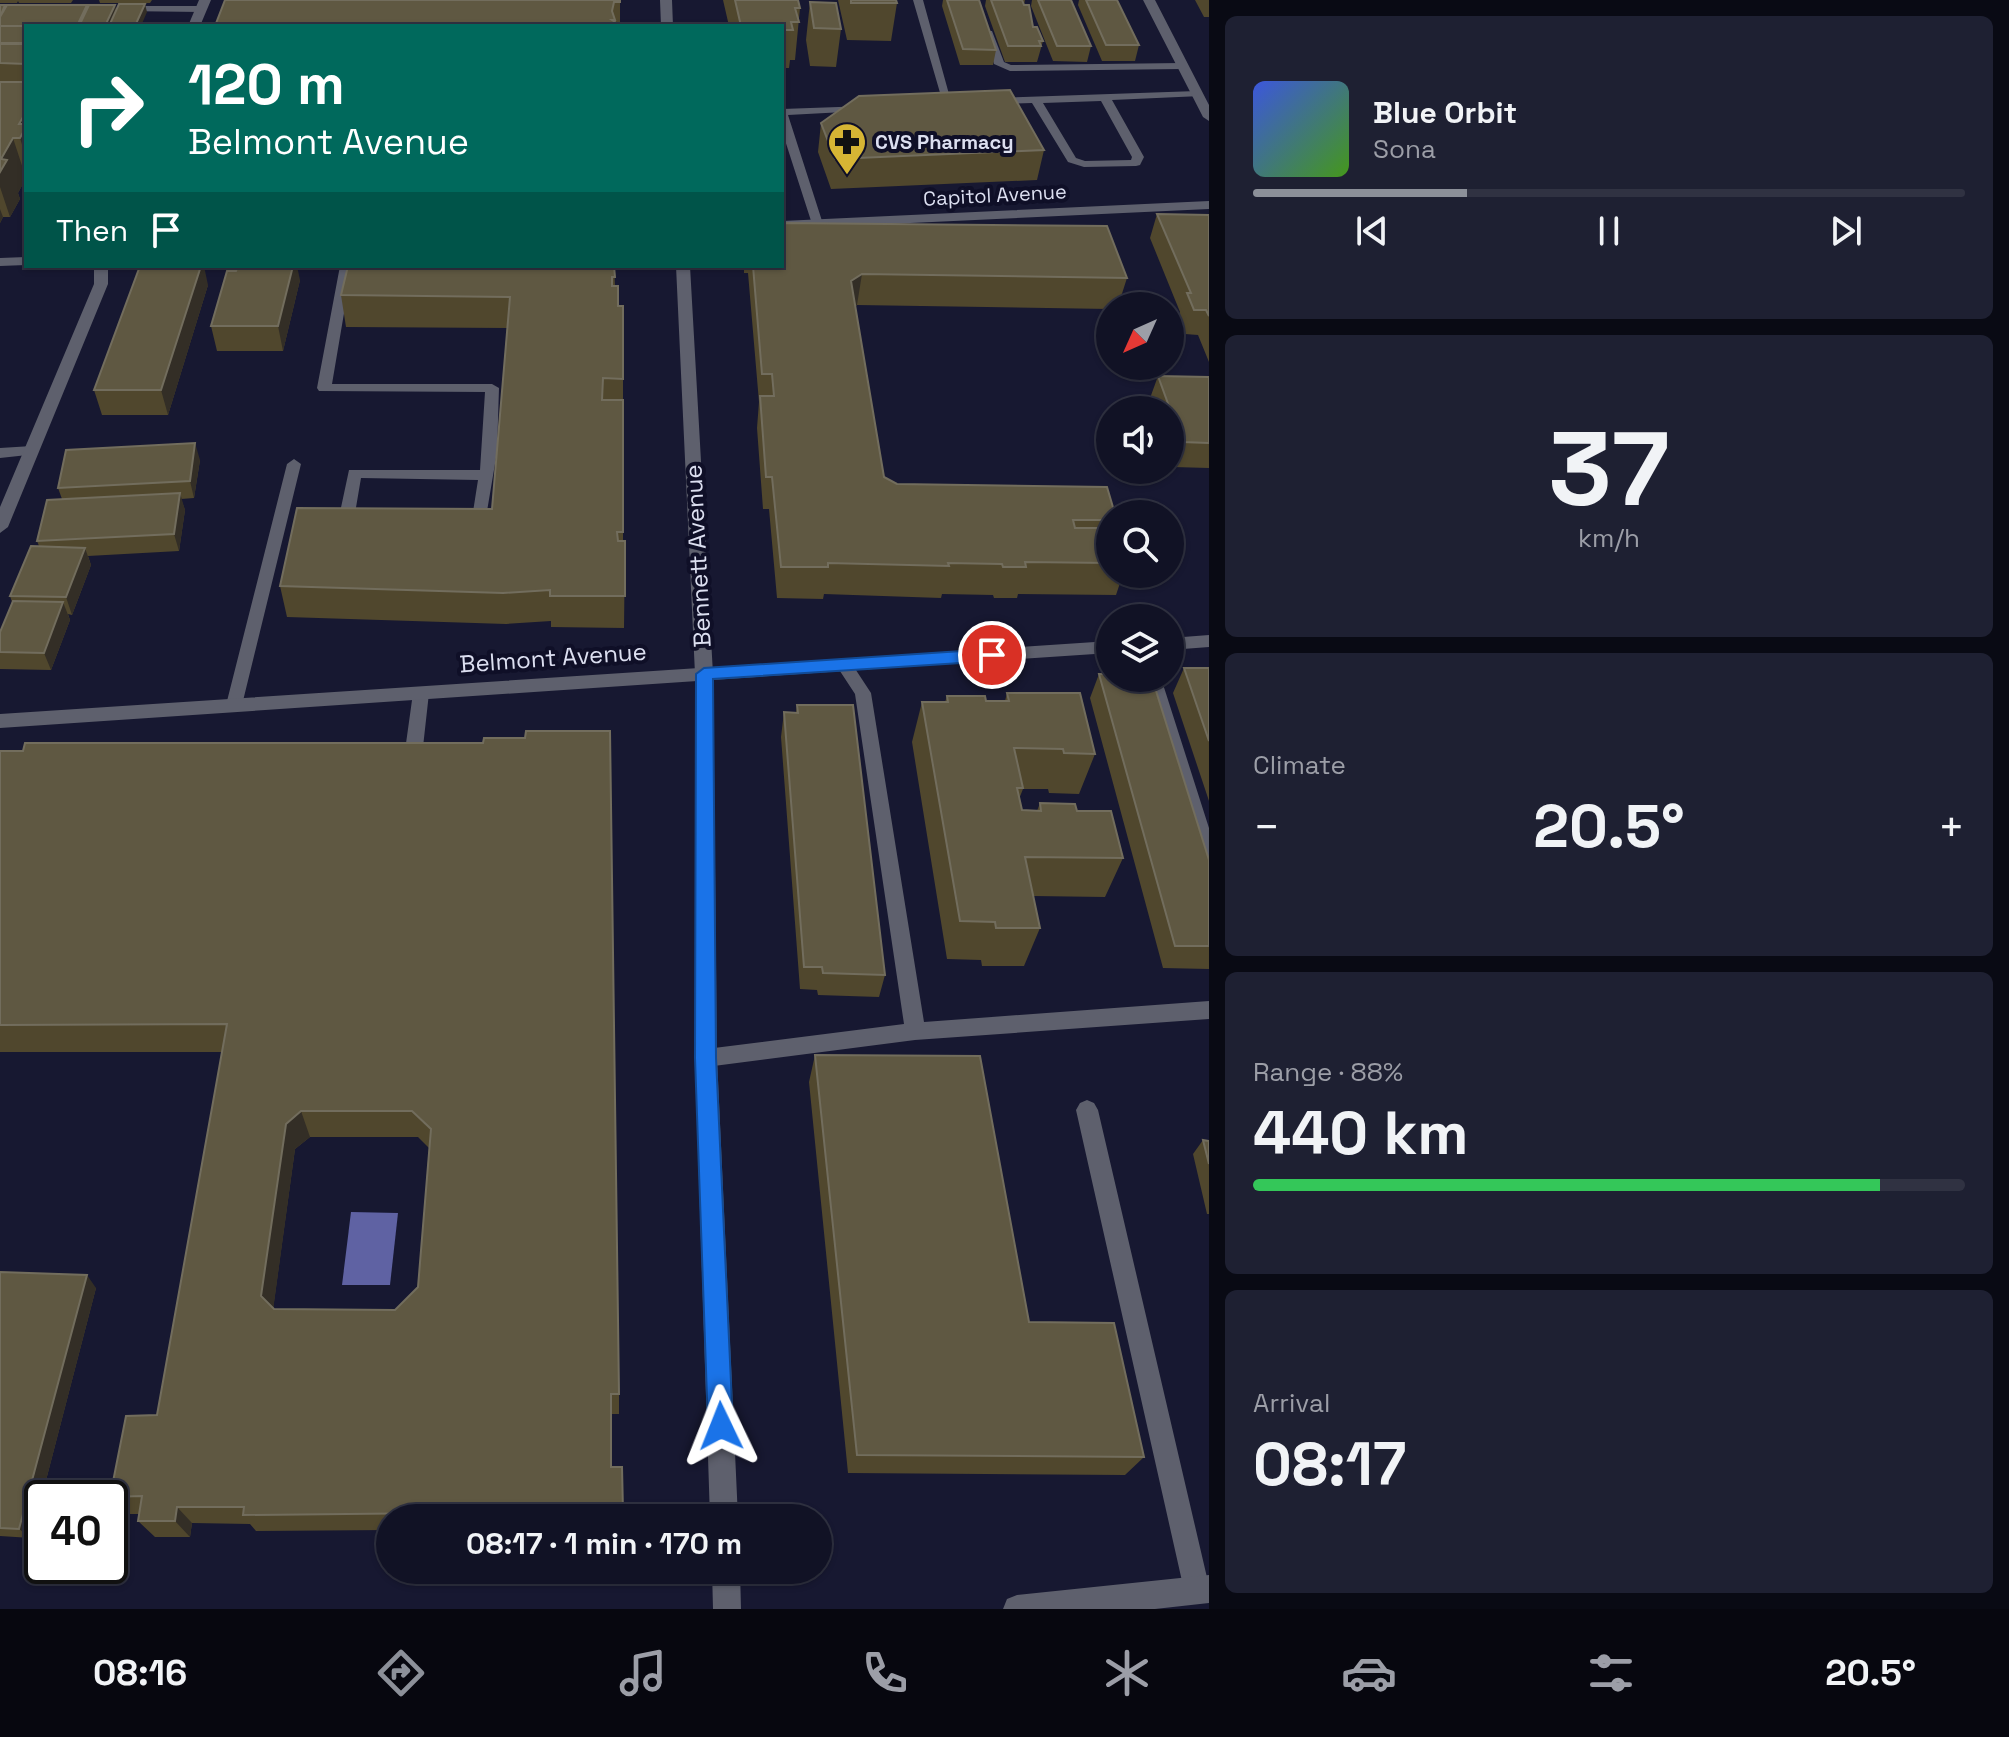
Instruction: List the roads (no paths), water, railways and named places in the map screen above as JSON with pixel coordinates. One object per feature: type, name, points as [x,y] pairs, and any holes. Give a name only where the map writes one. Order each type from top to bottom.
[{"type":"street","points":[[666,0],[667,24]]},
{"type":"street","points":[[1149,0],[1209,117]]},
{"type":"street","name":"Capitol Avenue","points":[[784,225],[1209,205]]},
{"type":"street","points":[[0,262],[24,261]]},
{"type":"street","points":[[0,527],[101,284],[101,268]]},
{"type":"street","name":"Bennett Avenue","points":[[683,268],[704,674],[706,1058],[723,1504]]},
{"type":"street","points":[[1184,643],[1209,641]]},
{"type":"street","name":"Belmont Avenue","points":[[0,721],[1096,648]]},
{"type":"street","points":[[726,1584],[727,1609]]},
{"type":"street","points":[[1017,1609],[1203,1590]]},
{"type":"lane","points":[[918,0],[948,103]]},
{"type":"lane","points":[[118,9],[202,7],[214,13]]},
{"type":"lane","points":[[982,16],[999,64],[1010,68],[1182,66]]},
{"type":"lane","points":[[977,102],[1197,94]]},
{"type":"lane","points":[[1035,99],[1072,160],[1084,164],[1136,163],[1138,157],[1104,96]]},
{"type":"lane","points":[[933,104],[962,103]]},
{"type":"lane","points":[[784,112],[872,107]]},
{"type":"lane","points":[[784,118],[817,224]]},
{"type":"lane","points":[[346,268],[324,388],[492,388],[486,475],[478,531],[463,531]]},
{"type":"lane","points":[[0,453],[32,451]]},
{"type":"lane","points":[[234,705],[294,464]]},
{"type":"lane","points":[[358,531],[343,531],[354,473],[486,475]]},
{"type":"lane","points":[[844,665],[863,693],[915,1031]]},
{"type":"lane","points":[[1157,692],[1209,857]]},
{"type":"lane","points":[[411,773],[421,693]]},
{"type":"lane","points":[[706,1058],[915,1031],[1209,1010]]},
{"type":"lane","points":[[1087,1110],[1203,1590]]},
{"type":"water","points":[[351,1212],[398,1213],[390,1285],[342,1285]]},
{"type":"place","name":"CVS Pharmacy","points":[[847,176]]}]
